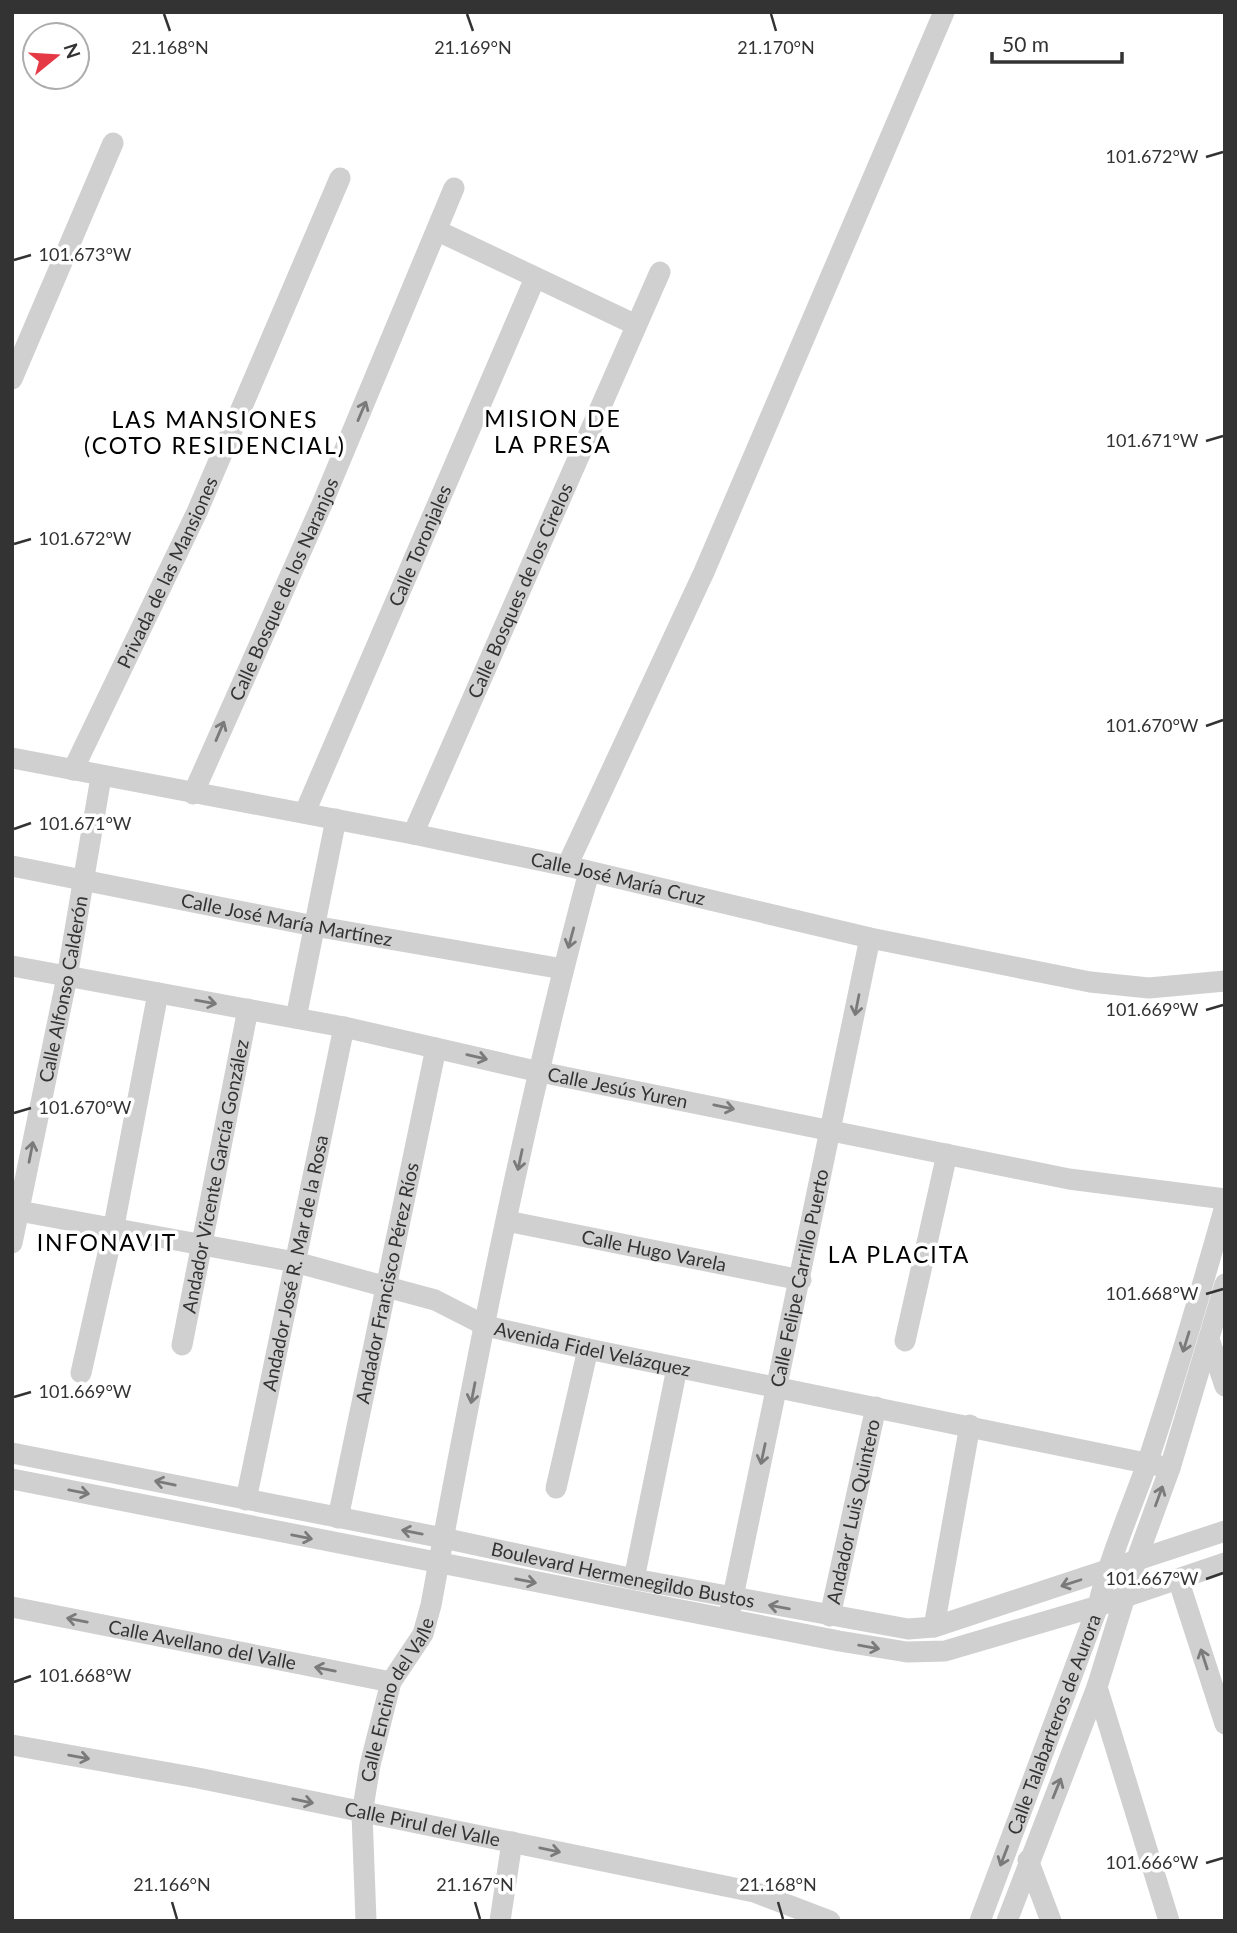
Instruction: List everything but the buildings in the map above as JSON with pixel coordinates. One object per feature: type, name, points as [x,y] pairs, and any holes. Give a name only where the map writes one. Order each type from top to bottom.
[{"type":"street","points":[[566,866],[704,572],[944,12]]},
{"type":"street","points":[[12,379],[113,144]]},
{"type":"street","name":"Privada de las Mansiones","points":[[73,770],[197,512],[340,178]]},
{"type":"street","name":"Calle Bosque de los Naranjos","points":[[192,794],[322,504],[454,188]]},
{"type":"street","points":[[438,231],[636,325]]},
{"type":"street","name":"Calle Bosques de los Cirelos","points":[[414,834],[660,272]]},
{"type":"street","name":"Calle Toronjales","points":[[305,812],[535,278]]},
{"type":"street","name":"Calle José María Cruz","points":[[12,758],[101,777],[305,812],[414,834],[566,866],[870,938],[1119,987],[1149,988],[1225,981]]},
{"type":"street","name":"Calle Alfonso Calderón","points":[[12,1242],[66,977],[101,777]]},
{"type":"street","points":[[296,1018],[336,818]]},
{"type":"street","name":"Calle José María Martínez","points":[[12,866],[314,926],[563,969]]},
{"type":"street","name":"Calle Encino del Valle","points":[[366,1921],[362,1814],[370,1765],[391,1682],[423,1634],[507,1221],[563,969],[589,872]]},
{"type":"street","name":"Calle Felipe Carrillo Puerto","points":[[729,1620],[870,938]]},
{"type":"street","name":"Calle Jesús Yuren","points":[[12,966],[344,1027],[540,1072],[1069,1179],[1225,1199]]},
{"type":"street","points":[[81,1373],[113,1231],[158,993]]},
{"type":"street","name":"Andador Vicente García González","points":[[182,1345],[248,1009]]},
{"type":"street","name":"Andador José R. Mar de la Rosa","points":[[246,1500],[344,1027]]},
{"type":"street","name":"Andador Francisco Pérez Ríos","points":[[338,1518],[436,1048]]},
{"type":"street","points":[[905,1341],[947,1154]]},
{"type":"street","name":"Calle Talabarteros de Aurora","points":[[980,1921],[1098,1606],[1106,1572],[1147,1462],[1186,1342],[1225,1206]]},
{"type":"street","name":"Avenida Fidel Velázquez","points":[[19,1212],[295,1262],[435,1300],[486,1326],[677,1368],[970,1425],[1170,1468]]},
{"type":"street","name":"Calle Hugo Varela","points":[[507,1221],[801,1280]]},
{"type":"street","name":"Calle Talabarteros de Aurora","points":[[1007,1921],[1028,1860],[1097,1687],[1136,1561],[1170,1468],[1225,1284]]},
{"type":"street","points":[[1209,1339],[1225,1386]]},
{"type":"street","points":[[556,1488],[588,1349]]},
{"type":"street","points":[[635,1579],[677,1368]]},
{"type":"street","name":"Andador Luis Quintero","points":[[830,1616],[876,1407]]},
{"type":"street","points":[[934,1627],[970,1425]]},
{"type":"street","name":"Boulevard Hermenegildo Bustos","points":[[12,1453],[443,1538],[635,1579],[908,1629],[934,1627],[1225,1531]]},
{"type":"street","name":"Boulevard Hermenegildo Bustos","points":[[12,1479],[729,1620],[882,1649],[928,1654],[1098,1606],[1225,1563]]},
{"type":"street","points":[[208,1518],[213,1494]]},
{"type":"street","points":[[1178,1579],[1225,1724]]},
{"type":"street","name":"Calle Avellano del Valle","points":[[12,1607],[391,1682]]},
{"type":"street","points":[[1097,1687],[1169,1921]]},
{"type":"street","name":"Calle Pirul del Valle","points":[[12,1745],[198,1779],[754,1892],[830,1921]]},
{"type":"street","points":[[500,1921],[512,1842]]},
{"type":"street","points":[[1028,1860],[1051,1921]]},
{"type":"district","name":"MISION DE LA PRESA","points":[[553,432]]},
{"type":"district","name":"LAS MANSIONES (COTO RESIDENCIAL)","points":[[215,433]]},
{"type":"district","name":"INFONAVIT","points":[[107,1243]]},
{"type":"district","name":"LA PLACITA","points":[[899,1255]]}]
